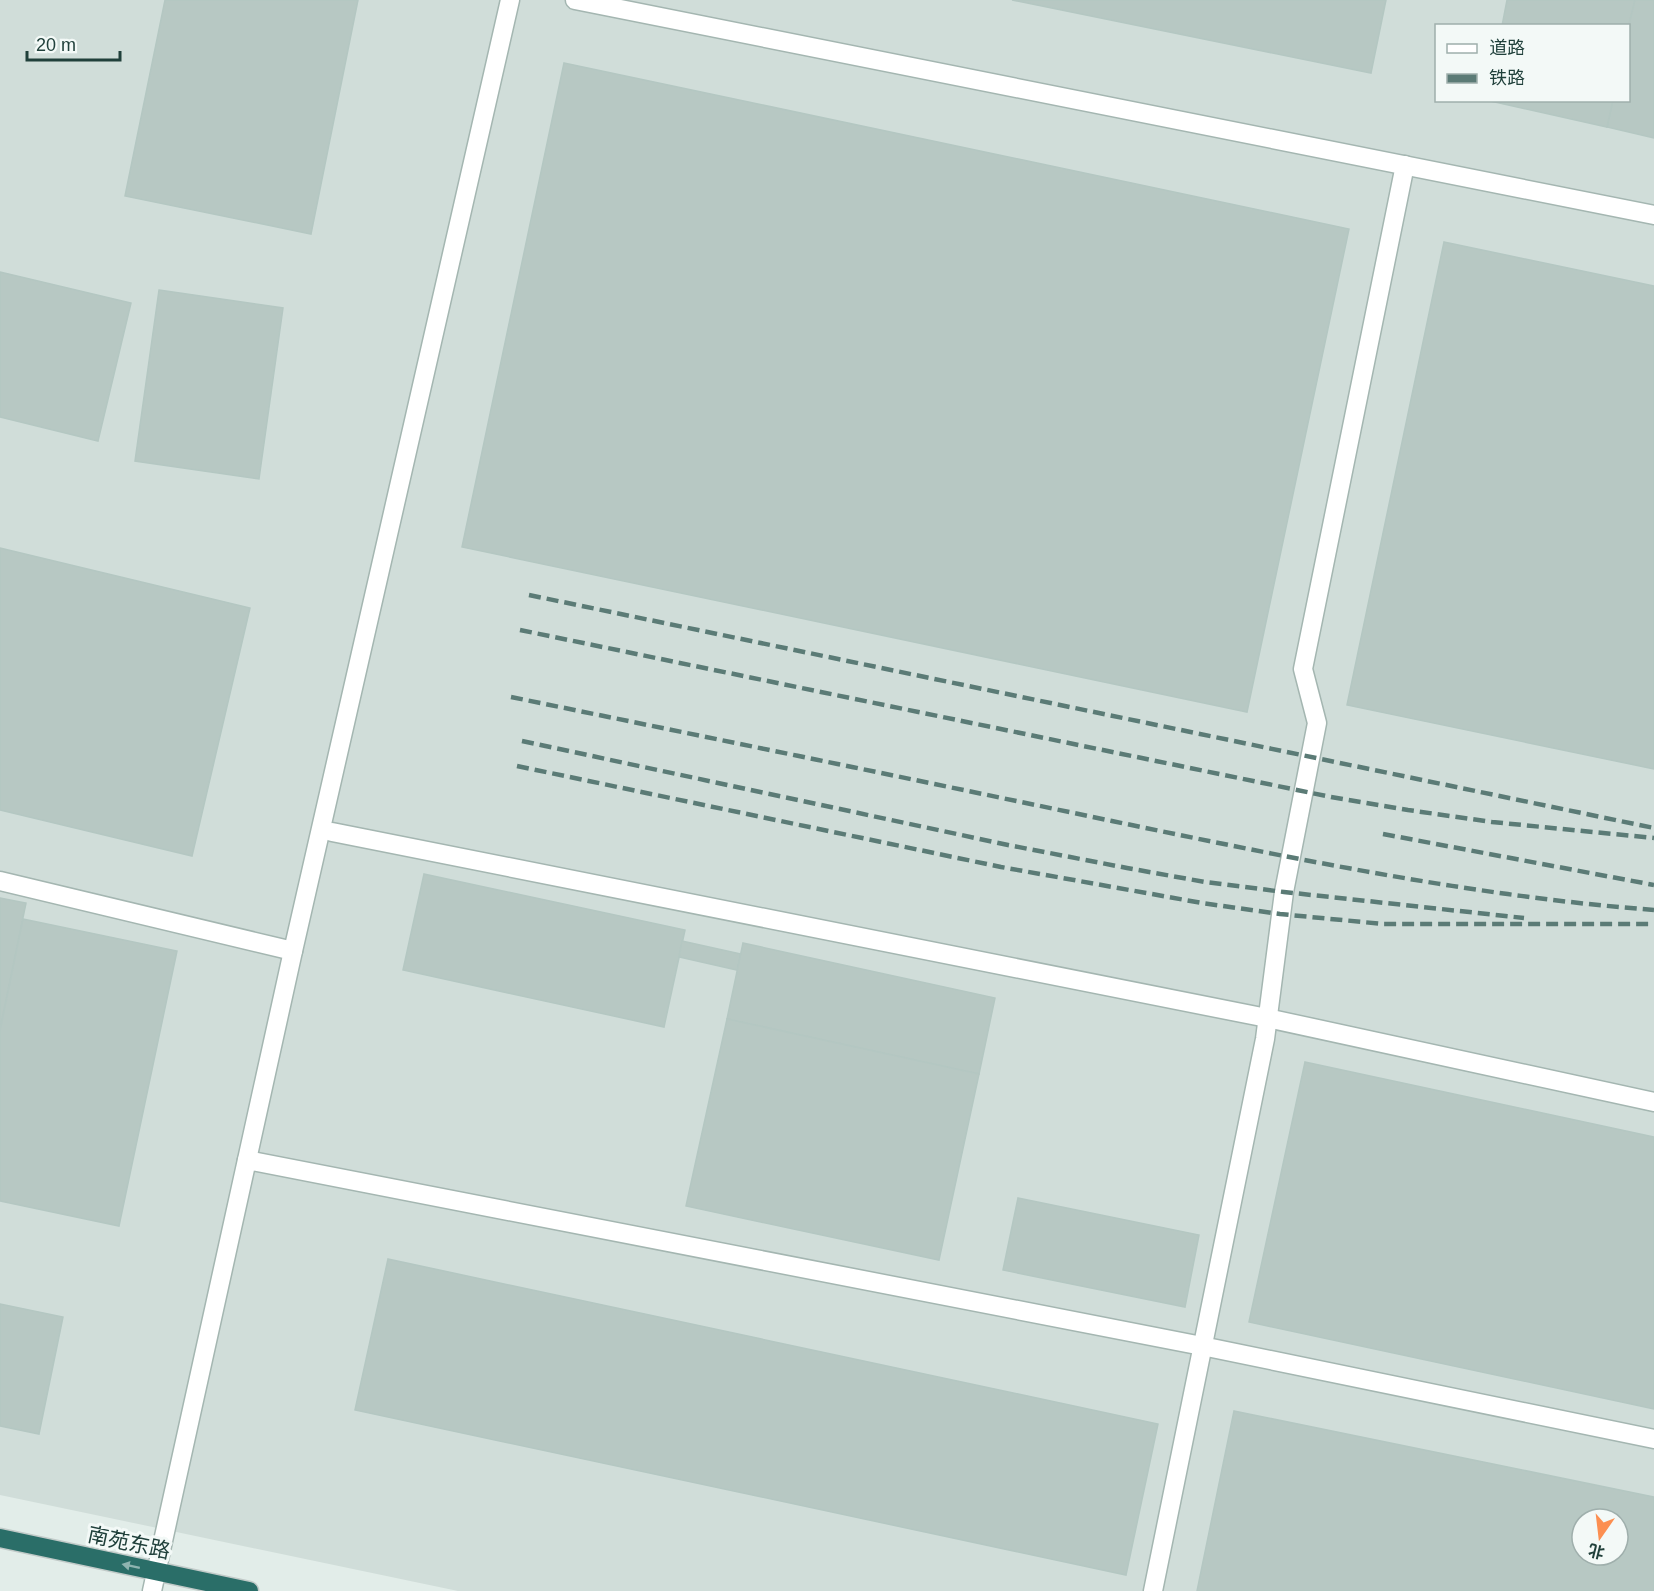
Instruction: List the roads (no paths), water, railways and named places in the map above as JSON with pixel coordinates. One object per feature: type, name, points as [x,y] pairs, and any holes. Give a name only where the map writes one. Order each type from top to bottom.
[{"type":"highway","name":"南苑东路","points":[[0,1538],[249,1591]]},
{"type":"lane","points":[[152,1591],[293,951],[510,0]]},
{"type":"lane","points":[[575,0],[1654,215]]},
{"type":"lane","points":[[1153,1591],[1264,1039],[1284,892],[1317,723],[1303,669],[1405,165]]},
{"type":"lane","points":[[332,832],[1267,1018],[1654,1102]]},
{"type":"lane","points":[[0,881],[293,951]]},
{"type":"lane","points":[[247,1160],[1202,1346],[1654,1439]]},
{"type":"railway","points":[[529,595],[1654,828]]},
{"type":"railway","points":[[520,630],[1331,797],[1492,822],[1654,838]]},
{"type":"railway","points":[[511,697],[1314,862],[1517,895],[1654,910]]},
{"type":"railway","points":[[522,741],[1008,845],[1205,882],[1524,918]]},
{"type":"railway","points":[[517,766],[1001,867],[1202,903],[1280,914],[1383,924],[1654,924]]},
{"type":"railway","points":[[1383,834],[1654,885]]}]
